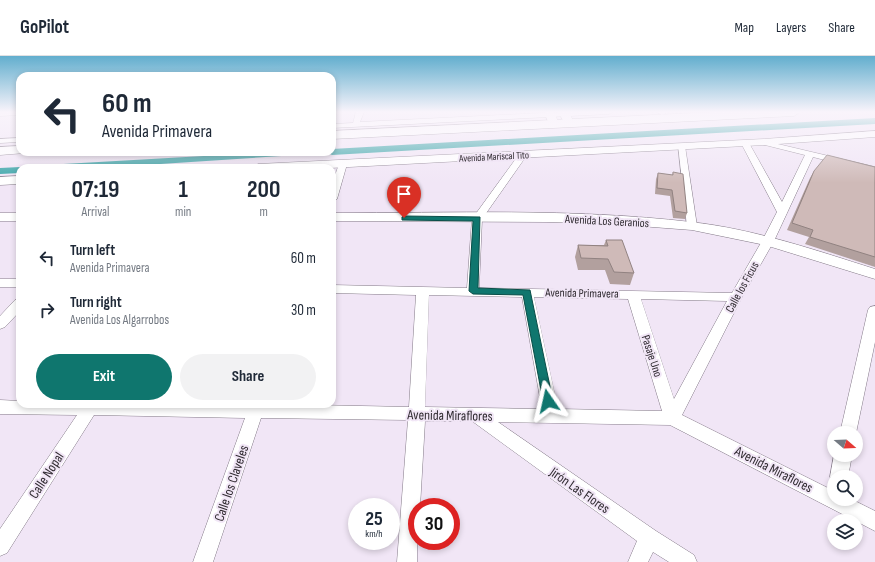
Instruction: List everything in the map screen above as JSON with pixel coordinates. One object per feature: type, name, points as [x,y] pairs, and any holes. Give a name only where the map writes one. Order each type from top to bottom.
[{"type":"highway","points":[[0,144],[16,144]]},
{"type":"highway","points":[[0,151],[16,150]]},
{"type":"street","name":"Avenida Mariscal Tito","points":[[336,164],[764,142],[853,136]]},
{"type":"street","points":[[0,141],[16,140]]},
{"type":"street","points":[[764,142],[875,170]]},
{"type":"street","points":[[745,143],[782,212]]},
{"type":"street","points":[[681,146],[692,226]]},
{"type":"street","name":"Calle los Ficus","points":[[672,418],[768,240],[810,154]]},
{"type":"street","points":[[473,291],[477,219],[523,155]]},
{"type":"street","points":[[336,186],[343,164]]},
{"type":"street","points":[[0,181],[16,180]]},
{"type":"street","points":[[0,217],[16,217]]},
{"type":"street","name":"Avenida Los Geranios","points":[[336,218],[547,218],[613,220],[692,226],[768,240],[875,274]]},
{"type":"street","points":[[0,283],[16,283]]},
{"type":"street","name":"Avenida Primavera","points":[[336,289],[736,297]]},
{"type":"street","points":[[407,562],[417,414],[422,290]]},
{"type":"street","points":[[527,292],[551,416]]},
{"type":"street","name":"Pasaje Uno","points":[[632,294],[672,418]]},
{"type":"street","points":[[0,324],[16,307]]},
{"type":"street","points":[[850,426],[875,310]]},
{"type":"street","name":"Avenida Miraflores","points":[[0,407],[16,407]]},
{"type":"street","name":"Calle Nopal","points":[[0,546],[90,408]]},
{"type":"street","name":"Avenida Miraflores","points":[[257,408],[417,414],[672,418],[827,496]]},
{"type":"street","name":"Calle los Claveles","points":[[203,562],[257,408]]},
{"type":"street","name":"Jirón Las Flores","points":[[475,415],[649,538],[687,562]]},
{"type":"street","name":"Avenida Miraflores","points":[[847,506],[875,521]]},
{"type":"street","points":[[638,562],[649,538]]},
{"type":"building","points":[[827,155],[875,167],[875,257],[810,237],[813,230],[792,223],[814,171]]},
{"type":"building","points":[[673,172],[683,174],[687,213],[675,211],[672,190],[657,188],[658,173],[673,175]]},
{"type":"building","points":[[606,240],[622,240],[634,273],[614,272],[608,259],[581,258],[578,245],[608,246]]},
{"type":"waterway","points":[[336,152],[619,136]]},
{"type":"waterway","points":[[116,164],[254,156]]},
{"type":"waterway","points":[[0,171],[16,170]]},
{"type":"route","points":[[404,218],[477,219],[473,291],[527,292],[548,401]]}]
